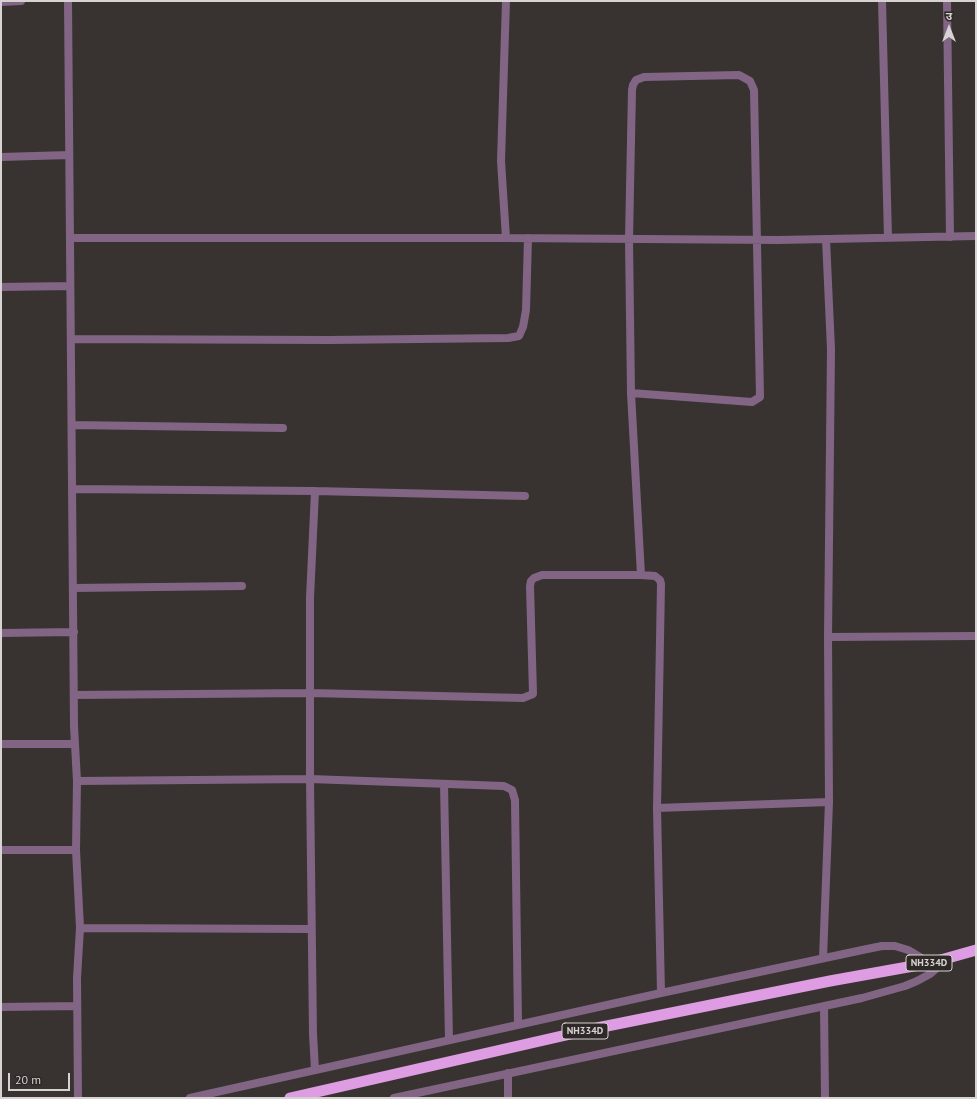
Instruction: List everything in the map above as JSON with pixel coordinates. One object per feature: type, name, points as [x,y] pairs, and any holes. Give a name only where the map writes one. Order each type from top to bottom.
[{"type":"highway","name":"NH334D","points":[[290,1098],[597,1028],[930,962],[976,950]]},
{"type":"street","points":[[1,2],[21,1]]},
{"type":"street","points":[[68,1],[74,695],[77,781],[76,850],[80,928],[77,978],[78,1098]]},
{"type":"street","points":[[506,1],[501,161],[506,238]]},
{"type":"street","points":[[882,1],[888,238]]},
{"type":"street","points":[[947,1],[950,237]]},
{"type":"street","points":[[631,394],[752,402],[760,397],[754,90],[750,81],[739,76],[644,77],[636,80],[633,85],[629,239],[631,394],[641,575]]},
{"type":"street","points":[[1,157],[69,155]]},
{"type":"street","points":[[70,238],[528,238],[758,240],[976,236]]},
{"type":"street","points":[[71,339],[329,340],[508,338],[519,336],[526,310],[528,238]]},
{"type":"street","points":[[822,958],[829,802],[828,637],[831,349],[826,239]]},
{"type":"street","points":[[1,287],[70,286]]},
{"type":"street","points":[[72,425],[283,428]]},
{"type":"street","points":[[72,489],[315,491],[525,496]]},
{"type":"street","points":[[315,491],[310,598],[310,779],[315,1070]]},
{"type":"street","points":[[74,695],[310,693],[522,698],[533,694],[530,586],[531,581],[534,578],[542,575],[655,576],[660,580],[661,584],[657,808],[661,993]]},
{"type":"street","points":[[73,588],[242,586]]},
{"type":"street","points":[[1,633],[74,632]]},
{"type":"street","points":[[828,637],[976,636]]},
{"type":"street","points":[[1,744],[75,744]]},
{"type":"street","points":[[77,781],[310,779],[504,786],[512,790],[515,800],[518,1025]]},
{"type":"street","points":[[444,784],[449,1040]]},
{"type":"street","points":[[657,808],[829,802]]},
{"type":"street","points":[[1,850],[76,850]]},
{"type":"street","points":[[80,928],[312,929]]},
{"type":"street","points":[[190,1098],[661,993],[882,946],[895,946],[908,950],[930,962]]},
{"type":"street","points":[[394,1098],[862,998],[905,986],[930,974],[950,957]]},
{"type":"street","points":[[1,1008],[77,1006]]},
{"type":"street","points":[[824,1006],[825,1098]]},
{"type":"street","points":[[508,1073],[508,1098]]}]
